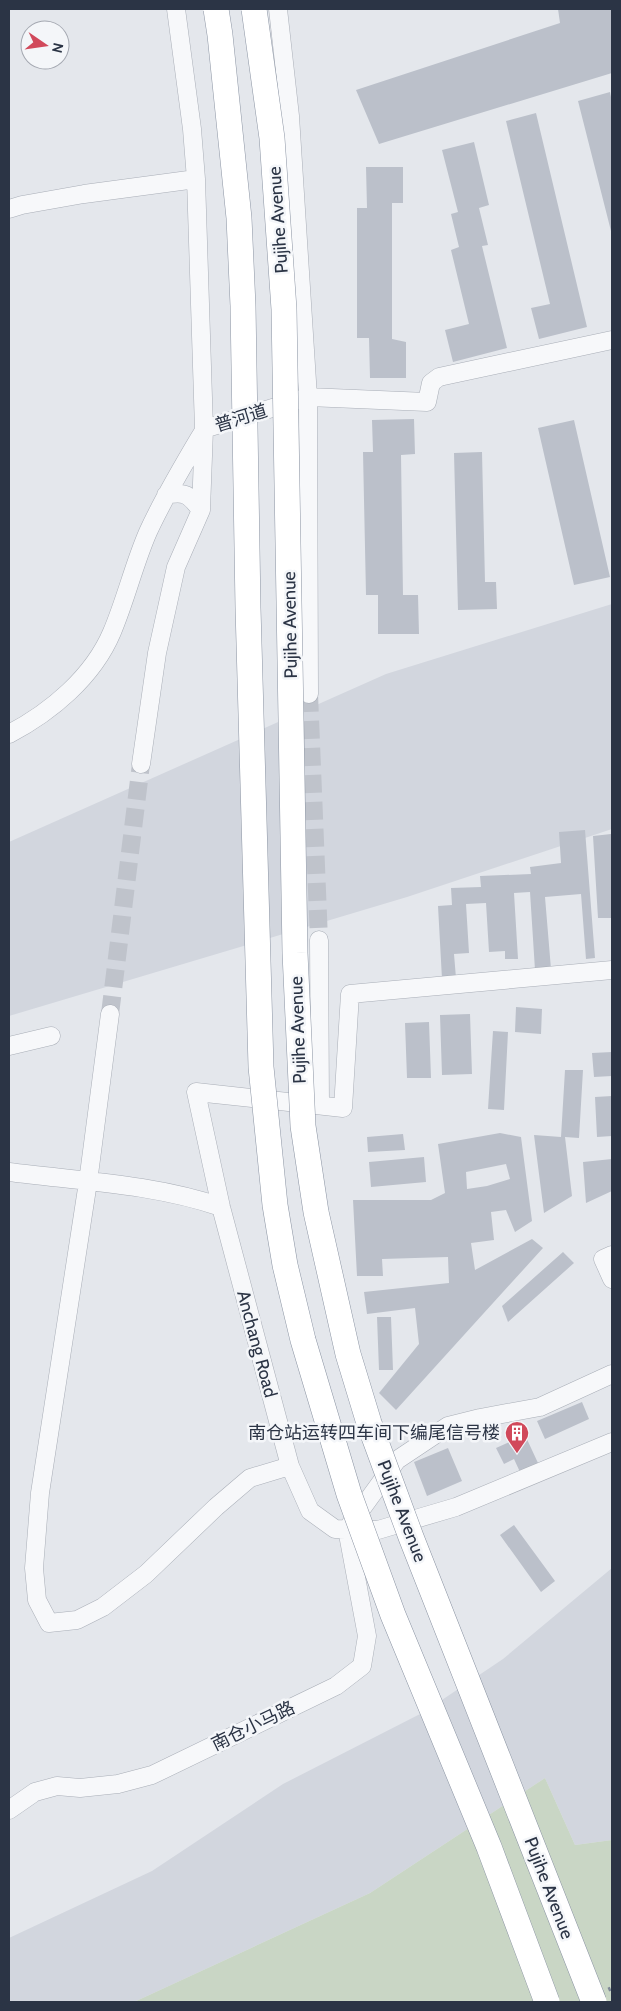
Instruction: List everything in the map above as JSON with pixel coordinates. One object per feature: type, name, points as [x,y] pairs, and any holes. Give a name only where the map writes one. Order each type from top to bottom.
[{"type":"highway","points":[[216,9],[239,218],[243,306],[248,598],[260,1067],[275,1206],[285,1264],[303,1340],[348,1494],[393,1615],[489,1847],[547,2002]]},
{"type":"highway","name":"Pujihe Avenue","points":[[254,9],[272,138],[284,309],[295,953],[303,1126],[313,1195],[327,1268],[348,1354],[369,1423],[411,1537],[594,2002]]},
{"type":"street","name":"普河道","points":[[176,9],[192,129],[196,179],[204,429],[308,397],[427,402],[431,383],[439,377],[612,340]]},
{"type":"street","points":[[278,9],[290,116],[308,397],[309,694]]},
{"type":"street","points":[[9,209],[84,194],[196,179]]},
{"type":"street","points":[[9,734],[37,718],[61,699],[78,683],[95,661],[112,634],[148,533],[166,495],[204,429]]},
{"type":"street","points":[[141,764],[158,653],[176,567],[201,510],[204,429]]},
{"type":"street","points":[[166,495],[180,492],[186,494],[201,510]]},
{"type":"street","points":[[318,940],[320,1105],[343,1108],[350,994],[612,970]]},
{"type":"street","points":[[110,1014],[88,1182],[40,1494],[34,1568],[37,1600],[49,1623],[77,1620],[103,1607],[146,1574],[216,1507],[250,1478],[290,1466]]},
{"type":"street","points":[[9,1046],[51,1036]]},
{"type":"street","name":"Anchang Road","points":[[320,1105],[196,1092],[221,1207],[290,1466],[310,1511],[335,1529],[378,1530],[456,1507],[612,1442]]},
{"type":"street","points":[[9,1172],[189,1197],[221,1207]]},
{"type":"street","points":[[612,1255],[604,1259],[612,1279]]},
{"type":"street","points":[[347,1529],[397,1460],[448,1426],[540,1407],[612,1374]]},
{"type":"street","name":"南仓小马路","points":[[9,1810],[35,1792],[57,1786],[80,1788],[118,1784],[152,1775],[336,1686],[362,1666],[367,1636],[347,1529]]},
{"type":"shaded area","points":[[612,604],[612,829],[407,897],[9,1016],[9,842],[386,674]]},
{"type":"shaded area","points":[[612,1568],[612,1840],[575,1845],[545,1778],[370,1893],[134,2002],[9,2002],[9,1938],[152,1871],[283,1784],[424,1712],[503,1659]]},
{"type":"green space","points":[[545,1778],[575,1845],[612,1840],[612,2002],[134,2002],[370,1893]]},
{"type":"building","points":[[558,9],[611,9],[612,73],[379,144],[356,90],[560,23]]},
{"type":"building","points":[[610,92],[612,102],[612,235],[578,101]]},
{"type":"building","points":[[536,113],[587,327],[539,339],[531,308],[550,304],[506,121]]},
{"type":"building","points":[[474,142],[489,205],[479,208],[488,245],[482,246],[507,348],[453,362],[445,330],[469,324],[451,250],[459,247],[451,214],[458,212],[442,150]]},
{"type":"building","points":[[366,167],[403,167],[403,203],[392,203],[392,339],[406,342],[406,378],[370,378],[369,338],[357,338],[357,208],[367,208]]},
{"type":"building","points":[[414,419],[415,454],[401,455],[403,595],[418,595],[419,634],[378,634],[378,595],[366,595],[363,452],[373,452],[372,420]]},
{"type":"building","points":[[574,420],[610,577],[574,585],[538,428]]},
{"type":"building","points":[[482,452],[485,582],[496,582],[497,609],[458,610],[454,453]]},
{"type":"building","points":[[585,830],[595,958],[586,959],[581,894],[545,897],[551,969],[535,970],[530,892],[514,893],[518,959],[505,959],[505,951],[489,952],[486,903],[466,904],[469,953],[454,954],[456,978],[442,979],[438,906],[452,905],[451,888],[481,887],[480,876],[531,874],[530,867],[561,863],[559,832]]},
{"type":"building","points":[[611,834],[612,918],[598,918],[593,836]]},
{"type":"building","points":[[516,1007],[542,1009],[541,1034],[515,1032]]},
{"type":"building","points":[[470,1014],[472,1074],[442,1075],[440,1015]]},
{"type":"building","points":[[429,1022],[431,1078],[407,1078],[405,1023]]},
{"type":"building","points":[[493,1031],[508,1032],[504,1110],[488,1109]]},
{"type":"building","points":[[612,1052],[612,1076],[594,1077],[592,1053]]},
{"type":"building","points":[[565,1070],[583,1070],[579,1138],[565,1137],[572,1196],[544,1213],[534,1135],[561,1137]]},
{"type":"building","points":[[612,1096],[612,1136],[597,1137],[595,1097]]},
{"type":"building","points":[[500,1133],[521,1137],[532,1221],[515,1232],[506,1210],[491,1212],[494,1240],[471,1243],[475,1270],[532,1239],[543,1248],[396,1410],[379,1393],[419,1344],[415,1308],[367,1314],[364,1292],[449,1283],[448,1257],[382,1259],[383,1276],[357,1276],[353,1200],[431,1200],[445,1193],[438,1144]],"holes":[[[506,1164],[510,1179],[487,1186],[467,1189],[466,1172]]]},
{"type":"building","points":[[403,1134],[405,1150],[368,1152],[367,1137]]},
{"type":"building","points":[[424,1157],[426,1182],[371,1187],[369,1162]]},
{"type":"building","points":[[612,1159],[612,1191],[586,1203],[583,1162]]},
{"type":"building","points":[[563,1252],[574,1263],[508,1322],[502,1306]]},
{"type":"building","points":[[377,1317],[391,1317],[393,1370],[379,1370]]},
{"type":"building","points":[[582,1402],[589,1419],[545,1439],[537,1421]]},
{"type":"building","name":"南仓站运转四车间下编尾信号楼","points":[[525,1435],[538,1463],[520,1472],[514,1459],[504,1464],[496,1448]]},
{"type":"building","points":[[448,1448],[462,1481],[427,1496],[414,1462]]},
{"type":"building","points":[[514,1525],[555,1581],[541,1592],[500,1535]]},
{"type":"tunnel","points":[[309,694],[319,940]]},
{"type":"tunnel","points":[[110,1014],[141,764]]},
{"type":"railway","points":[[581,2002],[612,1988]]},
{"type":"place","name":"南仓站运转四车间下编尾信号楼","points":[[517,1454]]}]
